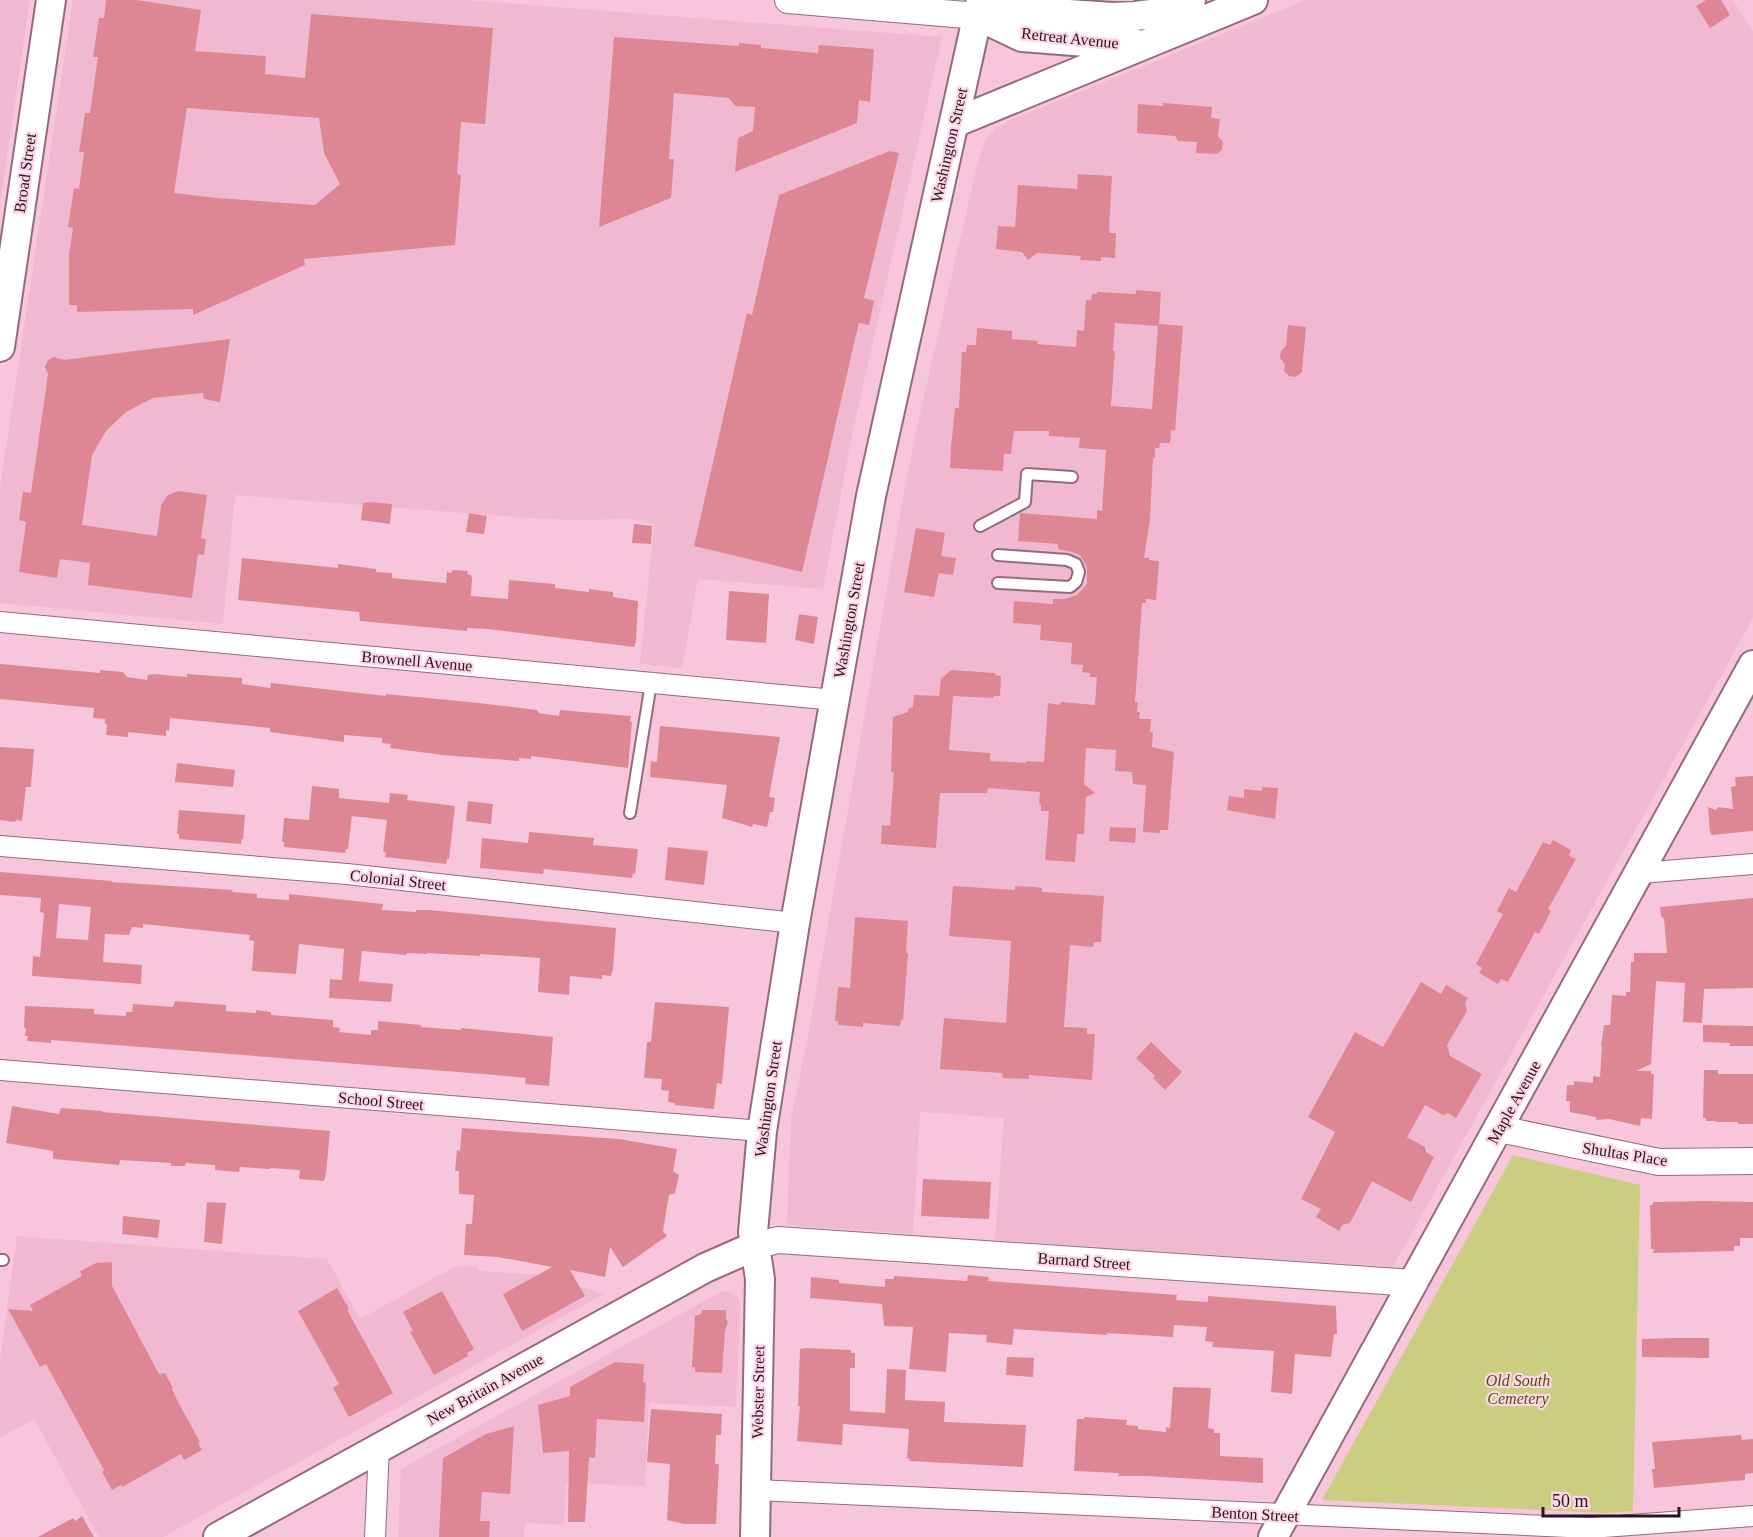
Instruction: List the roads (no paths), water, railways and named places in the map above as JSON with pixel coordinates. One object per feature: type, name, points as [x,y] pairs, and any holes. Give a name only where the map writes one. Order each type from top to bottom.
[{"type":"main road","name":"Broad Street","points":[[0,347],[51,0]]},
{"type":"main road","name":"Retreat Avenue","points":[[980,8],[1112,17],[1159,12],[1191,0]]},
{"type":"main road","name":"Retreat Avenue","points":[[954,123],[1253,0]]},
{"type":"main road","name":"Retreat Avenue","points":[[980,8],[1022,37],[1112,44],[1140,42],[1165,36]]},
{"type":"main road","name":"Washington Street","points":[[754,1246],[753,1232],[762,1131],[795,923],[871,496],[980,8]]},
{"type":"main road","name":"Maple Avenue","points":[[1279,1526],[1753,665]]},
{"type":"main road","name":"New Britain Avenue","points":[[218,1537],[705,1268],[754,1246]]},
{"type":"main road","name":"Webster Street","points":[[754,1246],[760,1279],[755,1537]]},
{"type":"street","points":[[788,0],[980,8]]},
{"type":"street","name":"Brownell Avenue","points":[[0,622],[835,700]]},
{"type":"street","name":"Colonial Street","points":[[0,846],[347,874],[795,923]]},
{"type":"street","points":[[1640,873],[1753,864]]},
{"type":"street","name":"School Street","points":[[0,1070],[762,1131]]},
{"type":"street","name":"Shultas Place","points":[[1499,1129],[1659,1162],[1753,1161]]},
{"type":"street","name":"Barnard Street","points":[[754,1246],[783,1240],[1414,1283]]},
{"type":"street","points":[[375,1537],[379,1448]]},
{"type":"street","name":"Benton Street","points":[[757,1490],[1279,1526],[1590,1528],[1753,1516]]},
{"type":"lane","points":[[980,526],[1025,502],[1028,474],[1072,477]]},
{"type":"lane","points":[[998,555],[1067,560],[1076,564],[1079,572],[1076,582],[1070,588],[998,583]]},
{"type":"lane","points":[[630,813],[651,683]]},
{"type":"park label","name":"Old South Cemetery","points":[[1518,1389]]}]
